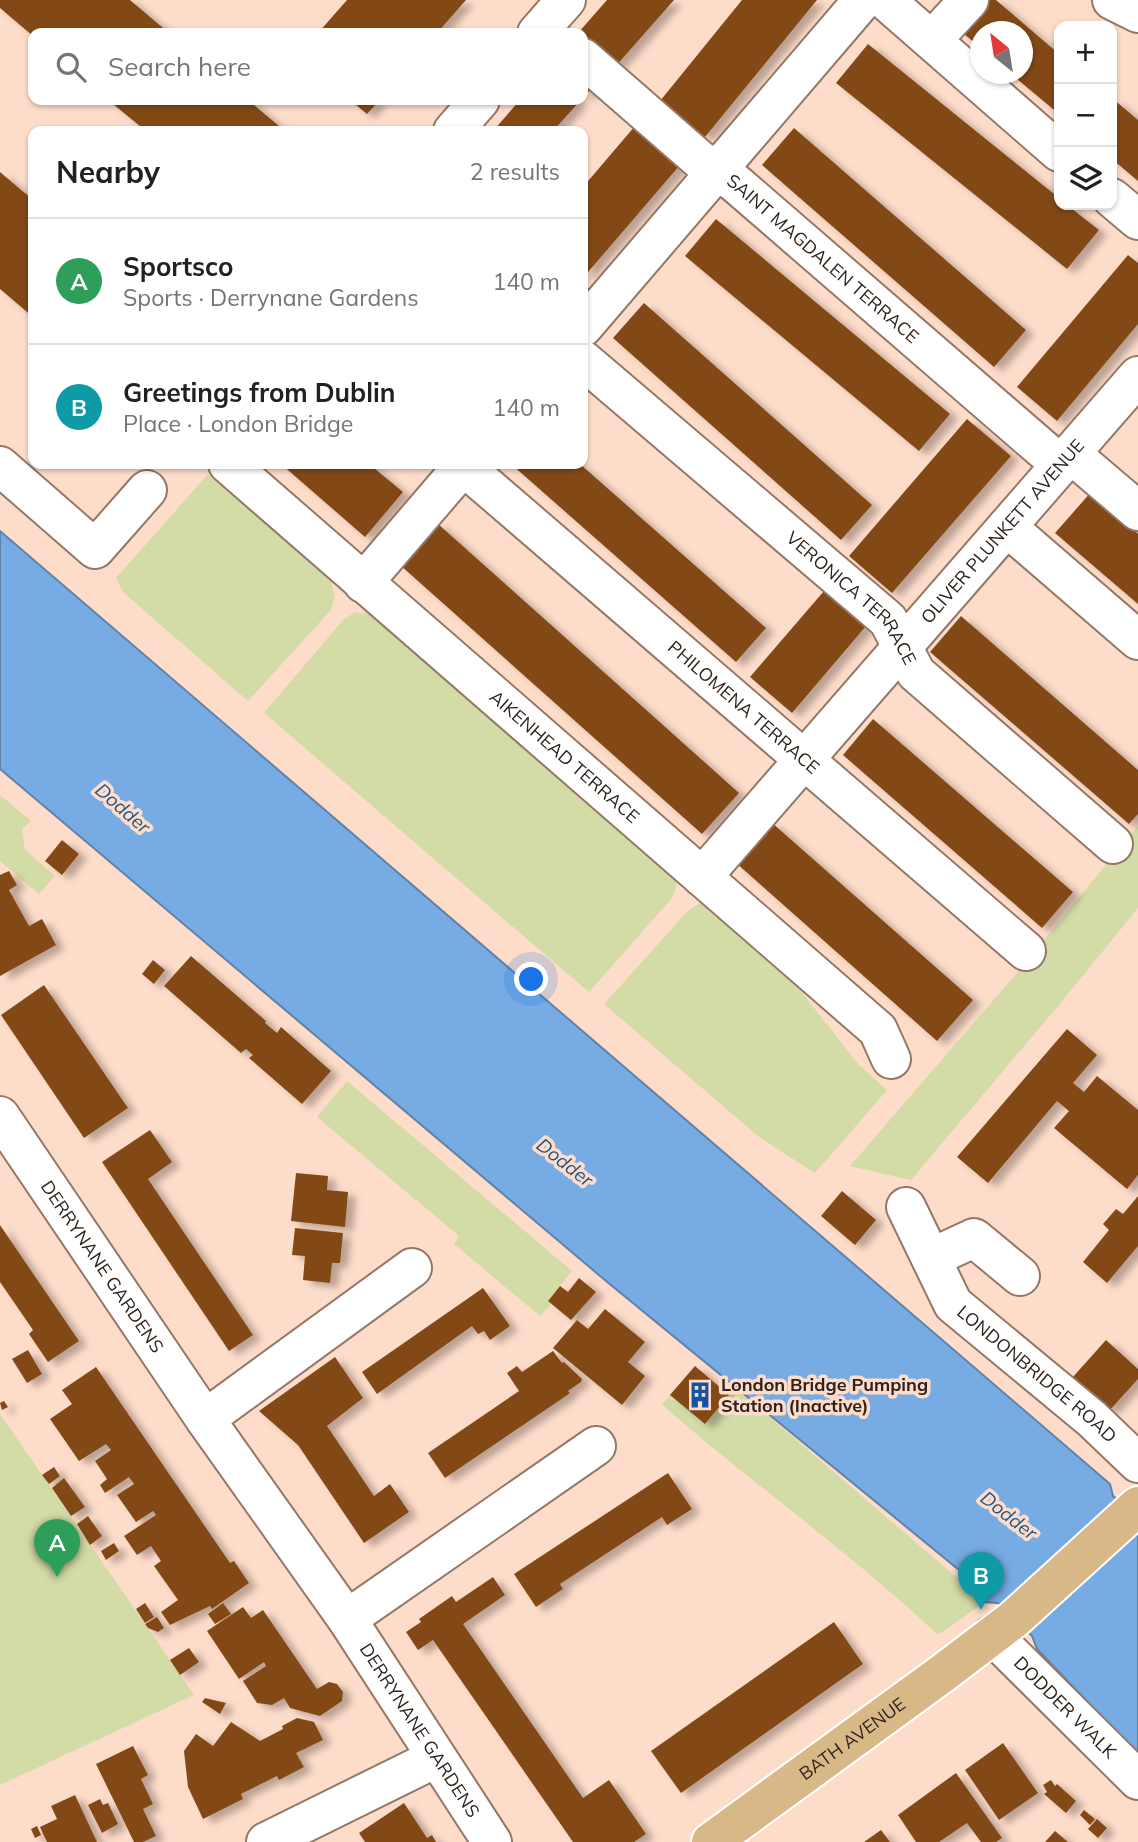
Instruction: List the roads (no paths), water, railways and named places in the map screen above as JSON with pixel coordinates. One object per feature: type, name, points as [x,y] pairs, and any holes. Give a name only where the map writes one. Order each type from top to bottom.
[{"type":"main road","name":"BATH AVENUE","points":[[711,1842],[1003,1627],[1138,1506]]},
{"type":"street","points":[[588,321],[863,0]]},
{"type":"street","points":[[885,0],[1054,148]]},
{"type":"street","points":[[932,40],[969,0]]},
{"type":"street","points":[[1112,0],[1138,13]]},
{"type":"street","name":"SAINT MAGDALEN TERRACE","points":[[588,62],[700,160],[734,182],[1066,459],[1138,511]]},
{"type":"street","points":[[457,126],[476,105]]},
{"type":"street","points":[[1117,202],[1138,220]]},
{"type":"street","name":"VERONICA TERRACE","points":[[588,364],[888,621],[916,673],[1113,844]]},
{"type":"street","name":"OLIVER PLUNKETT AVENUE","points":[[702,877],[1138,376]]},
{"type":"street","points":[[0,466],[95,549],[147,489]]},
{"type":"street","name":"AIKENHEAD TERRACE","points":[[234,469],[878,1030],[891,1059]]},
{"type":"street","points":[[363,583],[459,469]]},
{"type":"street","name":"PHILOMENA TERRACE","points":[[469,469],[1026,951]]},
{"type":"street","points":[[1007,527],[1138,640]]},
{"type":"street","name":"DERRYNANE GARDENS","points":[[0,1116],[205,1419],[347,1619],[492,1842]]},
{"type":"street","name":"LONDONBRIDGE ROAD","points":[[906,1207],[953,1304],[1091,1419],[1138,1463]]},
{"type":"street","points":[[930,1258],[974,1238],[1020,1276]]},
{"type":"street","points":[[205,1419],[412,1268]]},
{"type":"street","points":[[347,1619],[596,1447]]},
{"type":"street","name":"DODDER WALK","points":[[1003,1627],[1138,1780]]},
{"type":"street","points":[[266,1842],[436,1759]]},
{"type":"water","name":"Dodder","points":[[0,531],[1110,1484],[1113,1496],[1138,1517],[1138,1755],[1037,1649],[1032,1636],[998,1603],[985,1602],[981,1588],[606,1281],[0,769]]},
{"type":"place","name":"London Bridge Pumping Station (Inactive)","points":[[700,1395]]},
{"type":"place","name":"Sportsco","points":[[57,1577]]},
{"type":"place","name":"Greetings from Dublin","points":[[981,1610]]}]
